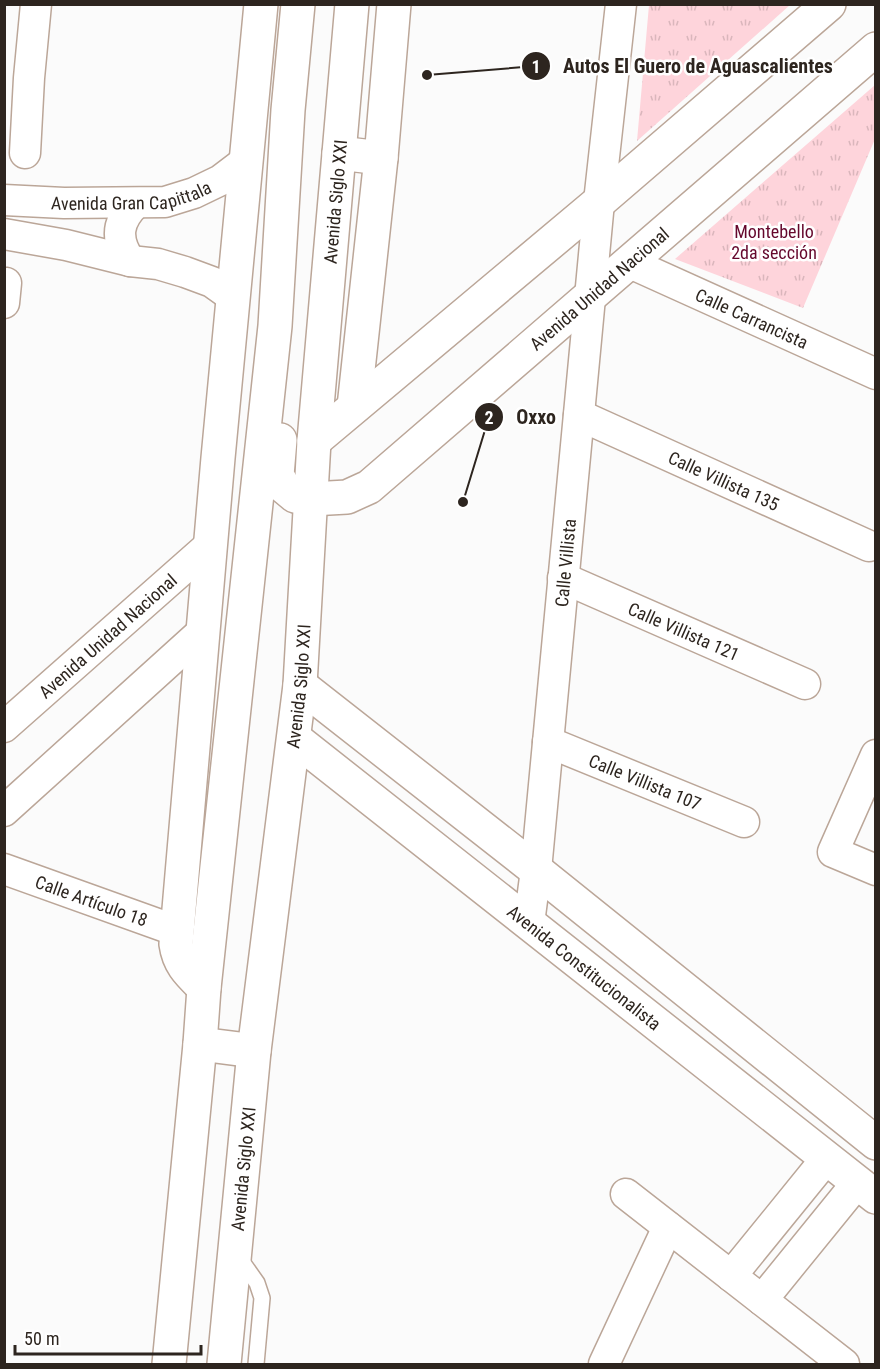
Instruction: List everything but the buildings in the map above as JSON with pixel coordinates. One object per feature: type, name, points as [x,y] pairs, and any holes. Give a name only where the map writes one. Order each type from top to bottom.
[{"type":"main road","points":[[204,988],[187,970],[178,956],[176,944],[210,545],[261,4]]},
{"type":"main road","points":[[169,1365],[204,988],[275,326],[297,4]]},
{"type":"main road","name":"Avenida Siglo XXI","points":[[224,1365],[254,1051],[300,685],[314,441],[352,4]]},
{"type":"main road","points":[[354,407],[381,158],[394,4]]},
{"type":"main road","points":[[314,441],[599,202],[829,4]]},
{"type":"main road","name":"Avenida Unidad Nacional","points":[[311,499],[347,496],[369,487],[876,49]]},
{"type":"main road","points":[[339,153],[381,158]]},
{"type":"main road","points":[[275,326],[284,345],[287,366],[277,475],[283,486],[295,496],[311,499]]},
{"type":"main road","points":[[300,685],[536,870],[876,1143]]},
{"type":"main road","name":"Avenida Constitucionalista","points":[[294,738],[866,1190]]},
{"type":"main road","points":[[200,1044],[254,1051]]},
{"type":"street","points":[[25,153],[17,85],[36,4]]},
{"type":"street","name":"Calle Villista","points":[[529,923],[536,870],[599,202],[621,4]]},
{"type":"street","name":"Avenida Gran Capittala","points":[[4,200],[64,203],[165,202],[194,194],[221,180],[246,161]]},
{"type":"street","points":[[130,261],[120,241],[120,230],[122,220],[136,202]]},
{"type":"street","points":[[64,203],[71,212],[74,223],[72,235],[66,245]]},
{"type":"street","points":[[4,234],[66,245],[130,261],[158,264],[212,282],[233,297]]},
{"type":"street","name":"Calle Carrancista","points":[[628,262],[875,373]]},
{"type":"street","name":"Calle Villista 135","points":[[579,415],[869,546]]},
{"type":"street","name":"Avenida Unidad Nacional","points":[[4,727],[210,545]]},
{"type":"street","name":"Calle Villista 121","points":[[563,578],[806,684]]},
{"type":"street","points":[[4,811],[203,631]]},
{"type":"street","name":"Calle Villista 107","points":[[548,742],[744,822]]},
{"type":"street","points":[[876,755],[833,852],[876,870]]},
{"type":"street","name":"Calle Artículo 18","points":[[4,869],[177,931]]},
{"type":"street","points":[[731,1276],[826,1159]]},
{"type":"street","points":[[762,1300],[866,1190]]},
{"type":"street","points":[[626,1194],[762,1300],[822,1359]]},
{"type":"street","points":[[604,1365],[668,1227]]},
{"type":"lane","points":[[235,1251],[257,1283],[262,1298],[256,1365]]},
{"type":"green space","points":[[649,4],[790,5],[637,141]]},
{"type":"green space","name":"Montebello 2da sección","points":[[875,85],[875,139],[803,308],[675,259]]},
{"type":"place","name":"Autos El Guero de Aguascalientes","points":[[427,75]]},
{"type":"place","name":"Oxxo","points":[[463,502]]}]
